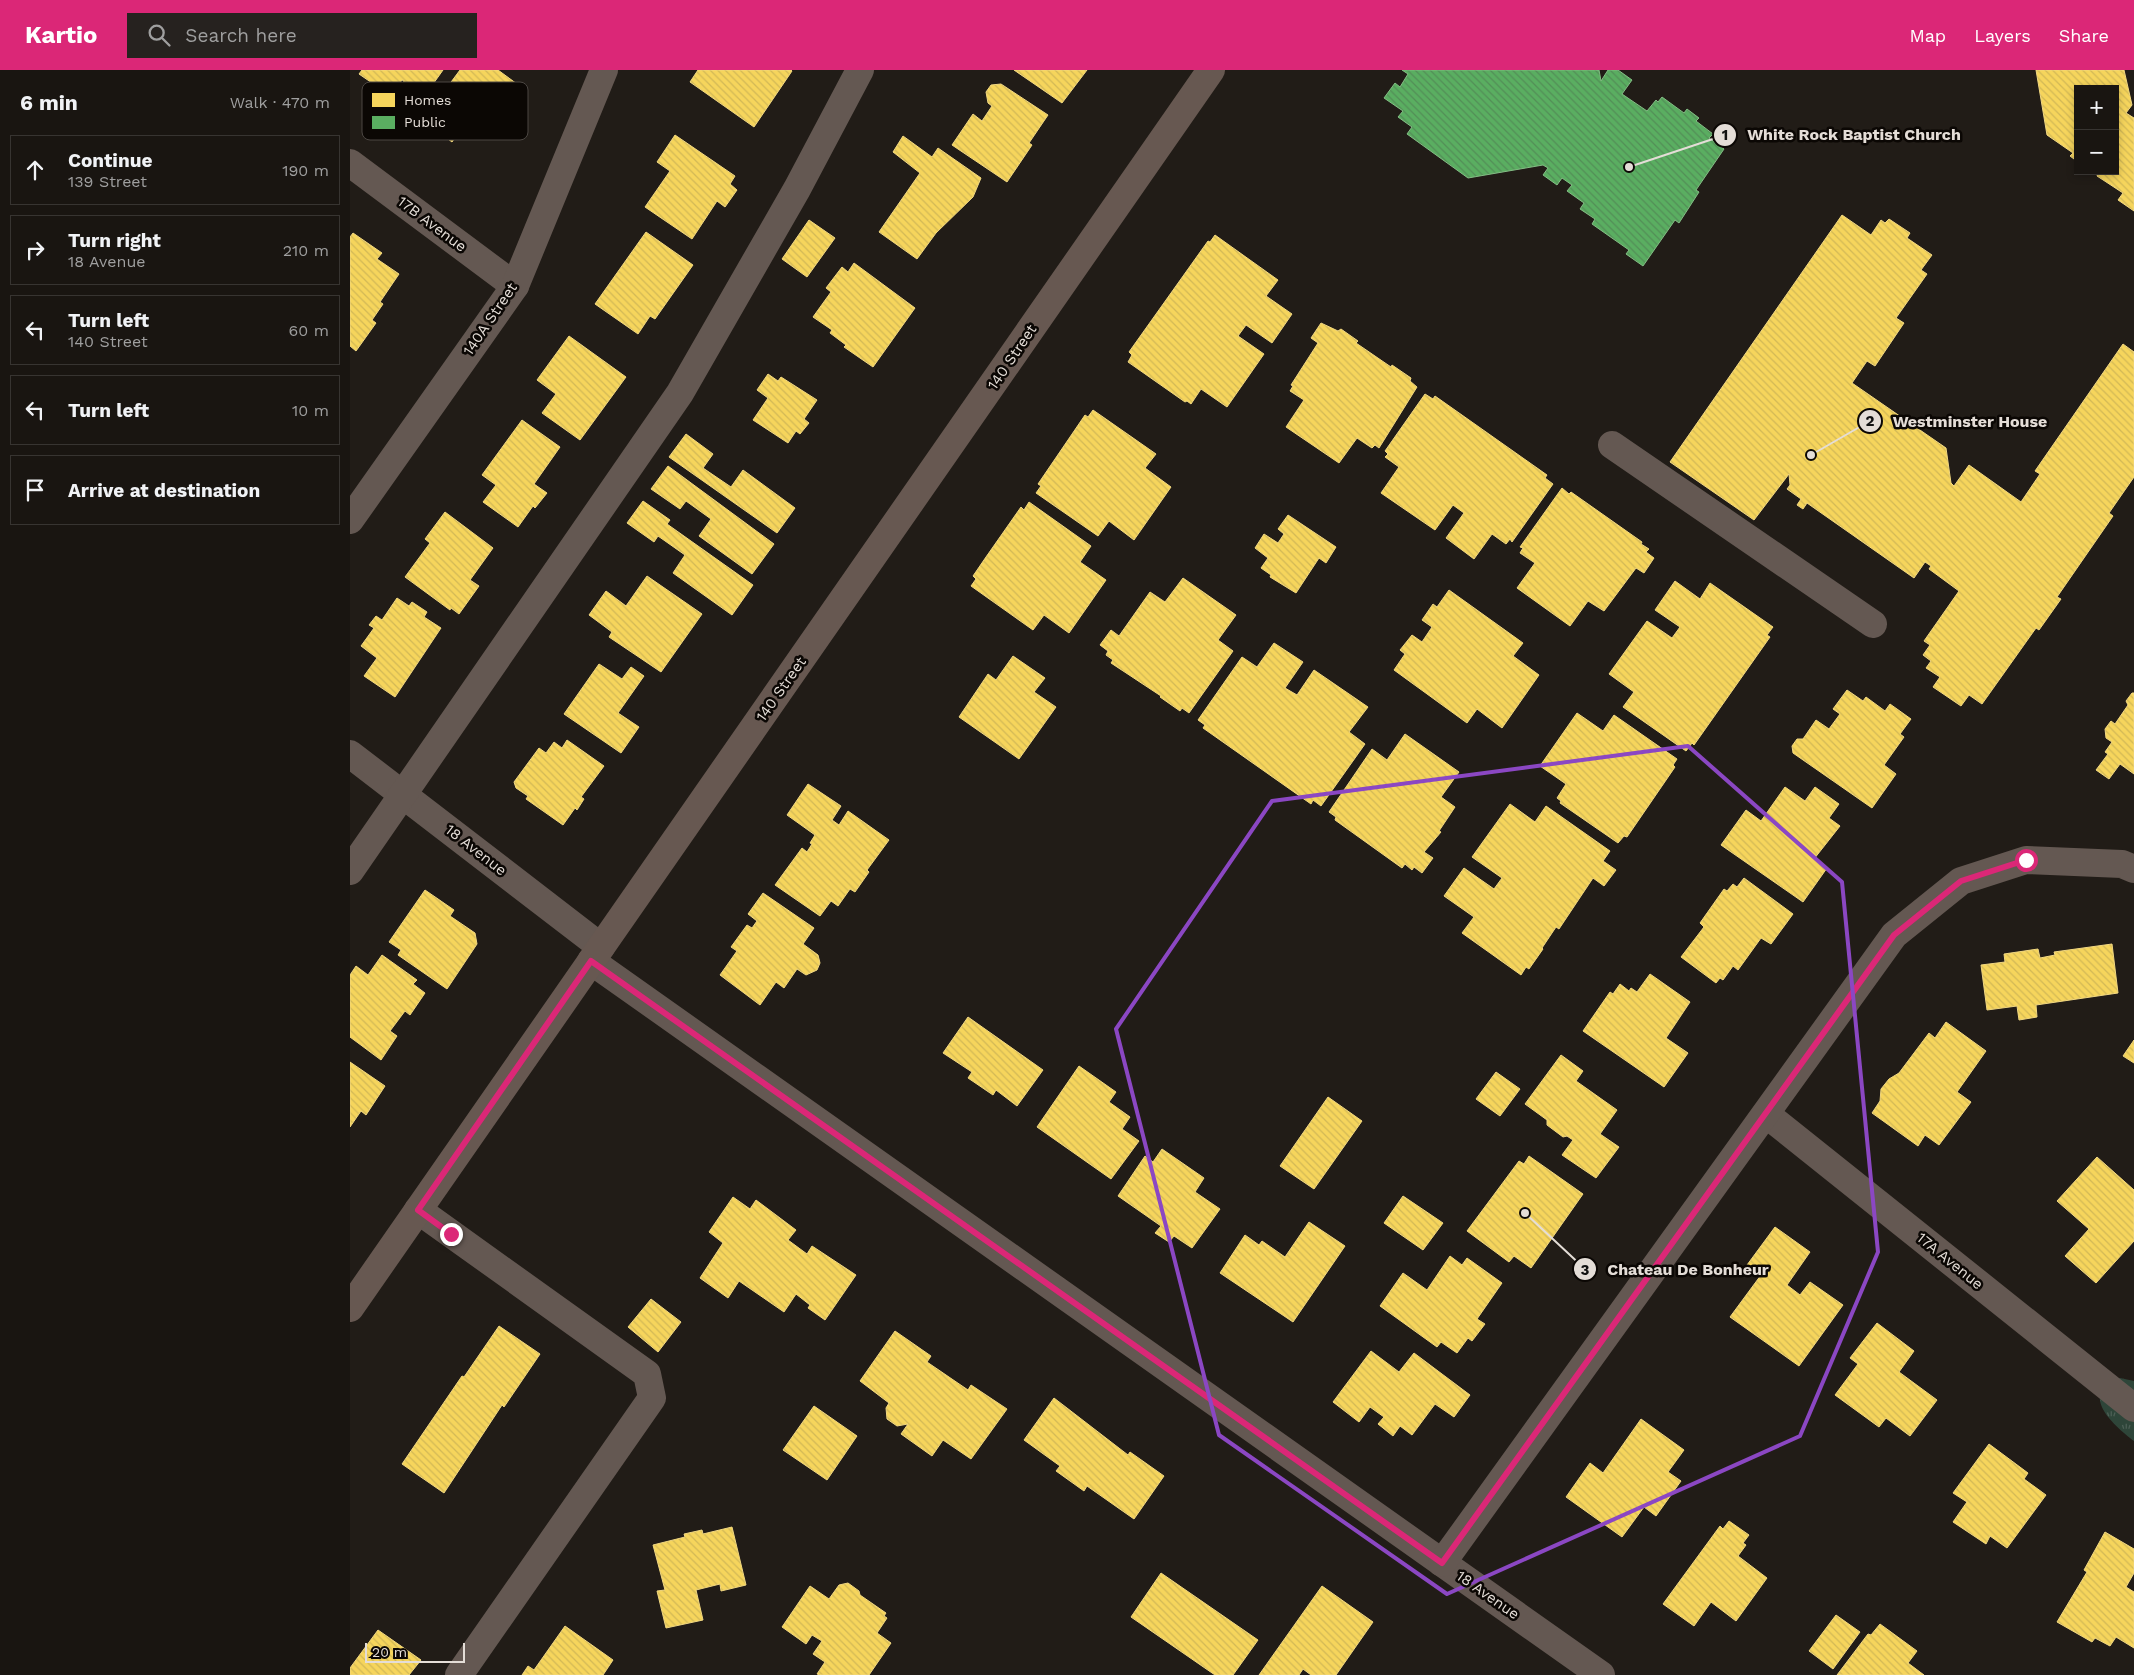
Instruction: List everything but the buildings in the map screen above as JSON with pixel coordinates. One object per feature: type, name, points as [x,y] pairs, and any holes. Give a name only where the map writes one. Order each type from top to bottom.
[{"type":"main road","name":"140 Street","points":[[350,1308],[1211,70]]},
{"type":"street","name":"140A Street","points":[[350,520],[515,286],[604,70]]},
{"type":"street","points":[[350,871],[680,393],[798,189],[860,70]]},
{"type":"street","name":"17B Avenue","points":[[350,163],[515,286]]},
{"type":"street","points":[[1612,445],[1873,624]]},
{"type":"street","name":"18 Avenue","points":[[350,754],[404,795],[596,954],[1600,1675]]},
{"type":"street","points":[[1442,1563],[1894,935],[1961,881],[2026,860],[2122,864],[2134,869]]},
{"type":"street","name":"17A Avenue","points":[[1766,1114],[2134,1408]]},
{"type":"street","points":[[418,1210],[647,1374],[652,1398],[459,1675]]},
{"type":"highlighted area","points":[[1688,746],[1842,882],[1878,1252],[1800,1436],[1447,1594],[1219,1435],[1116,1029],[1272,801]]},
{"type":"green space","points":[[2120,1378],[2134,1381],[2134,1441],[2107,1416],[2100,1400],[2101,1392],[2106,1385]]},
{"type":"place","name":"White Rock Baptist Church","points":[[1629,167]]},
{"type":"place","name":"Westminster House","points":[[1811,455]]},
{"type":"place","name":"Chateau De Bonheur","points":[[1525,1213]]},
{"type":"route","points":[[451,1234],[418,1210],[591,961],[1442,1563],[1894,935],[1961,881],[2026,860]]}]
